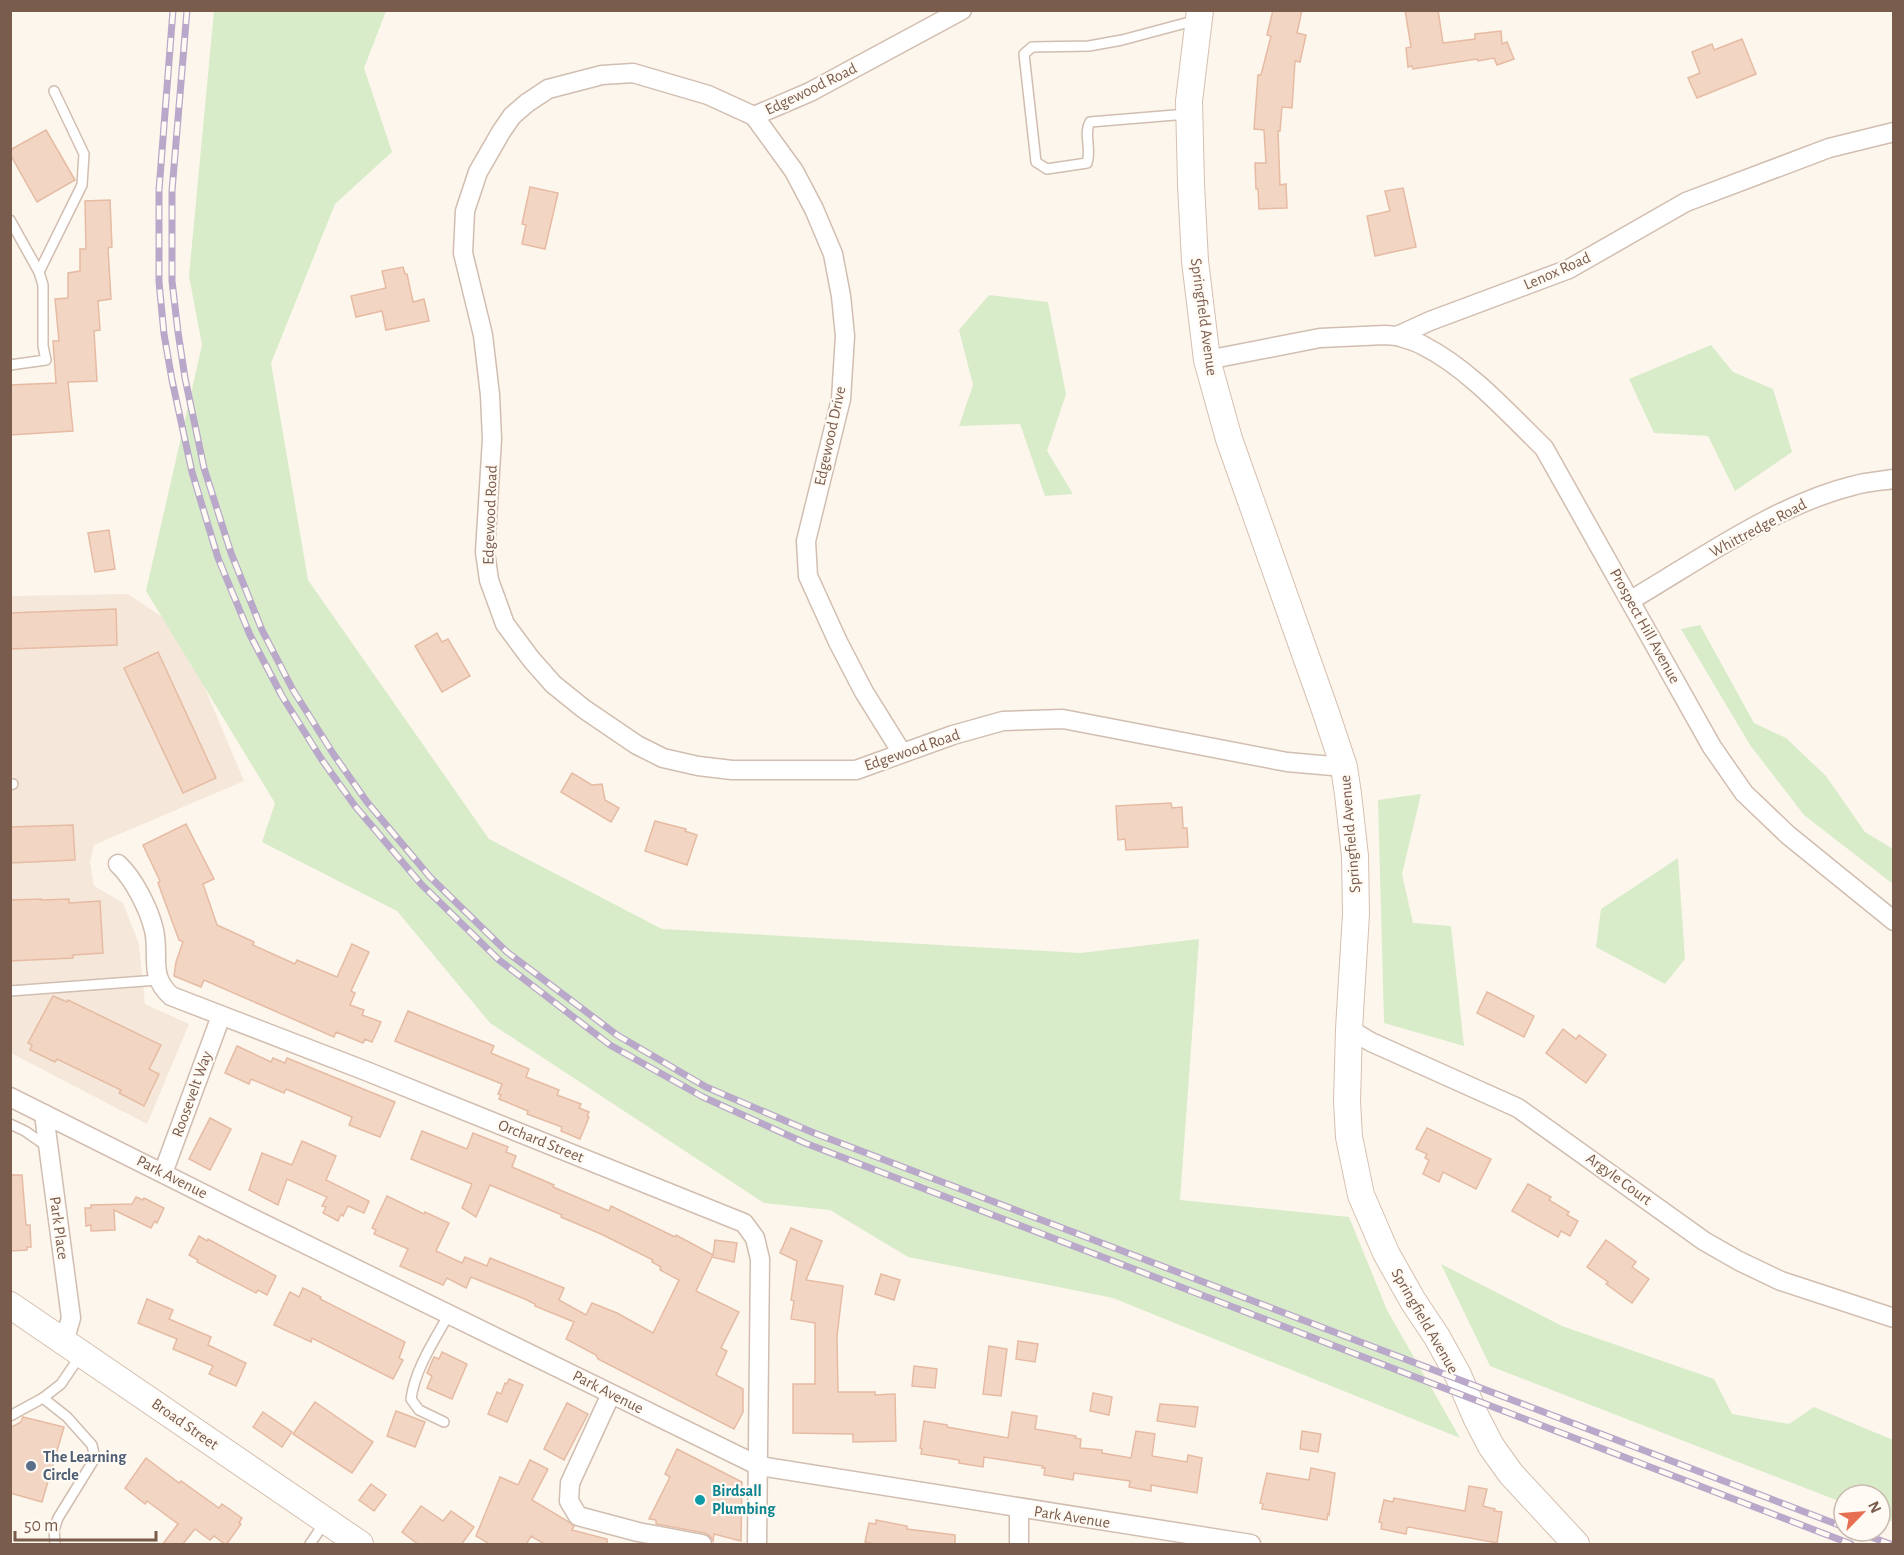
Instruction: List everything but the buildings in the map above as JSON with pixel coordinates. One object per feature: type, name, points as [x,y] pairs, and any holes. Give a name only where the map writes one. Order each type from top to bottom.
[{"type":"main road","name":"Springfield Avenue","points":[[1198,15],[1189,114],[1196,261],[1207,360],[1229,439],[1302,640],[1344,767],[1355,856],[1356,914],[1347,1101],[1349,1137],[1360,1195],[1386,1253],[1458,1375],[1476,1418],[1491,1446],[1511,1474],[1576,1545]]},
{"type":"main road","name":"Broad Street","points":[[10,1305],[360,1545]]},
{"type":"street","name":"Edgewood Road","points":[[962,10],[810,92],[754,116],[708,95],[633,73],[602,75],[548,89],[526,103],[512,116],[478,172],[465,211],[463,235],[463,253],[483,335],[490,395],[492,439],[485,552],[489,580],[505,624],[553,684],[584,709],[637,745],[663,758],[698,766],[732,770],[856,770],[953,735],[1003,721],[1063,719],[1287,762],[1344,767]]},
{"type":"street","name":"Edgewood Drive","points":[[754,116],[794,171],[814,209],[833,254],[841,296],[845,336],[841,399],[806,541],[808,576],[833,632],[864,692],[903,753]]},
{"type":"street","name":"Lenox Road","points":[[1207,360],[1320,338],[1397,336],[1430,321],[1569,269],[1686,202],[1829,148],[1893,132]]},
{"type":"street","name":"Prospect Hill Avenue","points":[[1397,336],[1422,345],[1464,373],[1544,448],[1712,747],[1744,793],[1788,835],[1893,921]]},
{"type":"street","name":"Whittredge Road","points":[[1631,600],[1770,518],[1853,485],[1893,479]]},
{"type":"street","points":[[118,864],[134,882],[153,928],[158,980]]},
{"type":"street","name":"Orchard Street","points":[[158,980],[171,996],[366,1071],[744,1223],[756,1238],[760,1259],[757,1545]]},
{"type":"street","name":"Roosevelt Way","points":[[163,1173],[221,1016]]},
{"type":"street","name":"Argyle Court","points":[[1349,1029],[1371,1042],[1518,1108],[1704,1241],[1739,1261],[1781,1281],[1893,1318]]},
{"type":"street","name":"Park Avenue","points":[[10,1097],[759,1466],[1226,1543],[1251,1545]]},
{"type":"street","name":"Park Place","points":[[44,1114],[73,1348]]},
{"type":"street","points":[[611,1394],[570,1483],[569,1501],[578,1516],[638,1532],[702,1545]]},
{"type":"street","points":[[1019,1508],[1019,1545]]},
{"type":"lane","points":[[1189,114],[1090,122],[1086,128],[1090,154],[1087,163],[1047,169],[1036,162],[1024,54],[1032,47],[1089,46],[1122,40],[1198,15]]},
{"type":"lane","points":[[39,272],[81,185],[84,154],[54,92]]},
{"type":"lane","points":[[10,220],[39,272],[43,285],[46,360],[10,365]]},
{"type":"lane","points":[[10,991],[158,980]]},
{"type":"lane","points":[[10,1124],[48,1147]]},
{"type":"lane","points":[[444,1422],[418,1410],[411,1399],[418,1372],[449,1314]]},
{"type":"lane","points":[[10,1416],[43,1398],[61,1384],[73,1348]]},
{"type":"lane","points":[[43,1398],[67,1417],[92,1445],[95,1458],[58,1518],[54,1530],[55,1545]]},
{"type":"lane","points":[[310,1545],[326,1521]]},
{"type":"shaded area","points":[[128,594],[180,629],[244,781],[94,845],[90,862],[94,886],[123,903],[139,944],[145,1004],[189,1024],[147,1124],[11,1053],[10,596]]},
{"type":"green space","points":[[214,11],[386,11],[364,68],[392,152],[335,204],[271,363],[308,580],[489,839],[662,929],[1080,953],[1199,939],[1180,1200],[1349,1217],[1387,1310],[1460,1438],[1113,1298],[908,1257],[830,1210],[764,1203],[490,1023],[397,911],[262,842],[275,803],[146,591],[202,345],[189,276]]},
{"type":"green space","points":[[989,295],[1048,302],[1066,394],[1047,451],[1073,494],[1045,496],[1020,424],[959,426],[973,385],[959,330]]},
{"type":"green space","points":[[1711,345],[1733,372],[1773,389],[1792,452],[1735,491],[1708,436],[1654,433],[1629,379]]},
{"type":"green space","points":[[1700,625],[1754,723],[1786,738],[1826,776],[1865,832],[1893,849],[1893,884],[1804,815],[1750,745],[1681,629]]},
{"type":"green space","points":[[1421,794],[1402,874],[1413,923],[1451,926],[1464,1046],[1384,1023],[1378,800]]},
{"type":"green space","points":[[1678,858],[1685,959],[1665,984],[1596,947],[1601,909]]},
{"type":"green space","points":[[1441,1264],[1562,1326],[1714,1379],[1732,1414],[1789,1424],[1814,1407],[1893,1440],[1893,1522],[1892,1483],[1832,1483],[1832,1498],[1490,1366]]},
{"type":"railway","points":[[173,10],[159,190],[159,282],[164,334],[172,380],[192,472],[218,558],[250,635],[282,696],[322,760],[355,806],[421,884],[499,960],[610,1045],[703,1097],[805,1143],[1851,1544]]},
{"type":"railway","points":[[187,10],[172,191],[172,281],[185,378],[204,468],[231,553],[262,630],[293,690],[334,755],[367,802],[430,877],[507,952],[617,1035],[706,1087],[814,1133],[1832,1522]]},
{"type":"place","name":"The Learning Circle","points":[[31,1466]]},
{"type":"place","name":"Birdsall Plumbing","points":[[700,1500]]}]
